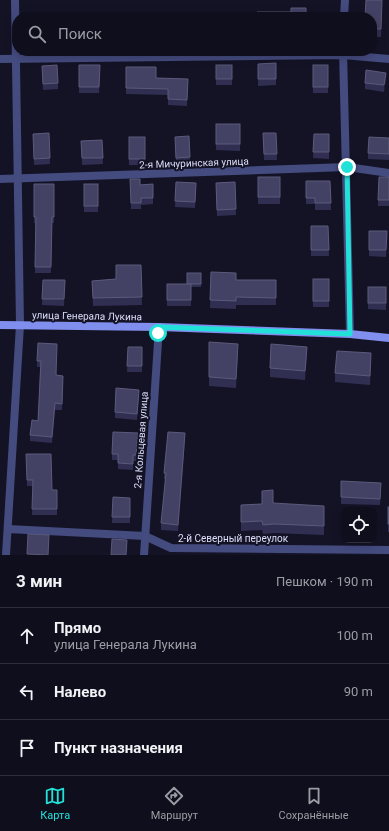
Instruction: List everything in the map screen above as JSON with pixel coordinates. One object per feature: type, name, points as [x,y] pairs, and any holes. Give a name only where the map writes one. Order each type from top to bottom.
[{"type":"main road","name":"улица Генерала Лукина","points":[[0,325],[159,327],[350,334],[389,338]]},
{"type":"street","points":[[14,0],[14,12]]},
{"type":"street","points":[[344,0],[344,12]]},
{"type":"street","points":[[6,555],[20,325],[16,179],[16,56]]},
{"type":"street","points":[[0,58],[180,56]]},
{"type":"street","points":[[343,56],[350,334]]},
{"type":"street","points":[[366,56],[389,59]]},
{"type":"street","name":"2-я Мичуринская улица","points":[[0,179],[347,167],[389,172]]},
{"type":"street","name":"2-я Кольцевая улица","points":[[144,555],[159,327]]},
{"type":"street","name":"2-й Северный переулок","points":[[8,529],[145,536],[171,548],[312,548],[389,550]]},
{"type":"street","points":[[312,548],[319,555]]},
{"type":"building","points":[[366,0],[382,0],[381,29],[377,29],[377,12],[365,12]]},
{"type":"building","points":[[291,8],[306,8],[306,12],[291,12]]},
{"type":"building","points":[[276,63],[276,79],[258,79],[258,64]]},
{"type":"building","points":[[57,65],[58,83],[43,84],[42,66]]},
{"type":"building","points":[[79,65],[100,65],[99,87],[79,87]]},
{"type":"building","points":[[216,65],[232,65],[232,79],[216,79]]},
{"type":"building","points":[[313,65],[328,65],[328,87],[313,87]]},
{"type":"building","points":[[126,67],[156,67],[156,78],[188,79],[187,100],[168,99],[168,89],[126,88]]},
{"type":"building","points":[[366,70],[386,73],[384,85],[365,83]]},
{"type":"building","points":[[216,124],[240,124],[240,144],[216,144]]},
{"type":"building","points":[[49,133],[50,158],[34,159],[33,134]]},
{"type":"building","points":[[263,133],[276,133],[277,154],[264,154]]},
{"type":"building","points":[[314,134],[329,134],[329,152],[313,152]]},
{"type":"building","points":[[189,136],[190,157],[176,158],[175,137]]},
{"type":"building","points":[[129,137],[145,137],[145,159],[129,159]]},
{"type":"building","points":[[369,137],[389,138],[389,154],[368,153]]},
{"type":"building","points":[[102,140],[103,158],[82,158],[81,141]]},
{"type":"building","points":[[258,177],[280,177],[280,197],[258,197]]},
{"type":"building","points":[[379,177],[389,177],[389,200],[378,200]]},
{"type":"building","points":[[130,179],[140,179],[140,185],[153,184],[153,198],[141,198],[141,203],[131,203]]},
{"type":"building","points":[[306,181],[330,181],[331,203],[315,203],[315,198],[306,198]]},
{"type":"building","points":[[176,182],[196,183],[195,202],[175,201]]},
{"type":"building","points":[[235,182],[236,209],[217,210],[216,183]]},
{"type":"building","points":[[34,184],[54,184],[51,267],[35,267],[36,217],[34,217]]},
{"type":"building","points":[[84,184],[98,184],[98,206],[84,206]]},
{"type":"building","points":[[311,226],[328,226],[329,250],[311,250]]},
{"type":"building","points":[[369,231],[387,231],[386,250],[369,250]]},
{"type":"building","points":[[116,265],[141,265],[142,297],[93,298],[92,281],[116,279]]},
{"type":"building","points":[[211,272],[236,273],[236,280],[276,280],[276,298],[236,297],[236,301],[210,300]]},
{"type":"building","points":[[187,273],[201,273],[201,284],[187,284]]},
{"type":"building","points":[[313,279],[329,279],[329,301],[313,301]]},
{"type":"building","points":[[43,280],[65,280],[64,299],[42,299]]},
{"type":"building","points":[[167,284],[191,284],[191,300],[167,300]]},
{"type":"building","points":[[368,287],[386,287],[386,303],[368,303]]},
{"type":"building","points":[[209,342],[238,344],[236,379],[209,377]]},
{"type":"building","points":[[38,343],[57,344],[56,375],[63,376],[62,404],[55,403],[52,437],[30,435],[32,420],[38,421],[41,361],[37,361]]},
{"type":"building","points":[[271,344],[307,347],[305,371],[270,368]]},
{"type":"building","points":[[128,347],[142,347],[142,366],[127,366]]},
{"type":"building","points":[[337,351],[371,353],[370,376],[335,373]]},
{"type":"building","points":[[116,388],[139,390],[137,414],[115,412]]},
{"type":"building","points":[[113,432],[138,433],[136,455],[133,455],[133,464],[118,463],[118,454],[112,454]]},
{"type":"building","points":[[168,432],[185,433],[178,525],[161,523]]},
{"type":"building","points":[[26,454],[51,454],[52,490],[57,490],[57,509],[32,509],[33,480],[27,480]]},
{"type":"building","points":[[341,481],[381,483],[380,499],[341,497]]},
{"type":"building","points":[[273,490],[273,503],[324,506],[324,526],[263,525],[262,521],[241,522],[241,505],[262,504],[262,491]]},
{"type":"building","points":[[113,497],[130,498],[130,517],[112,517]]},
{"type":"building","points":[[389,507],[389,524],[388,524]]},
{"type":"building","points":[[28,534],[49,535],[48,555],[27,554]]},
{"type":"building","points":[[112,539],[127,540],[126,555],[111,555]]},
{"type":"route","points":[[158,333],[159,327],[350,334],[347,167]]}]
